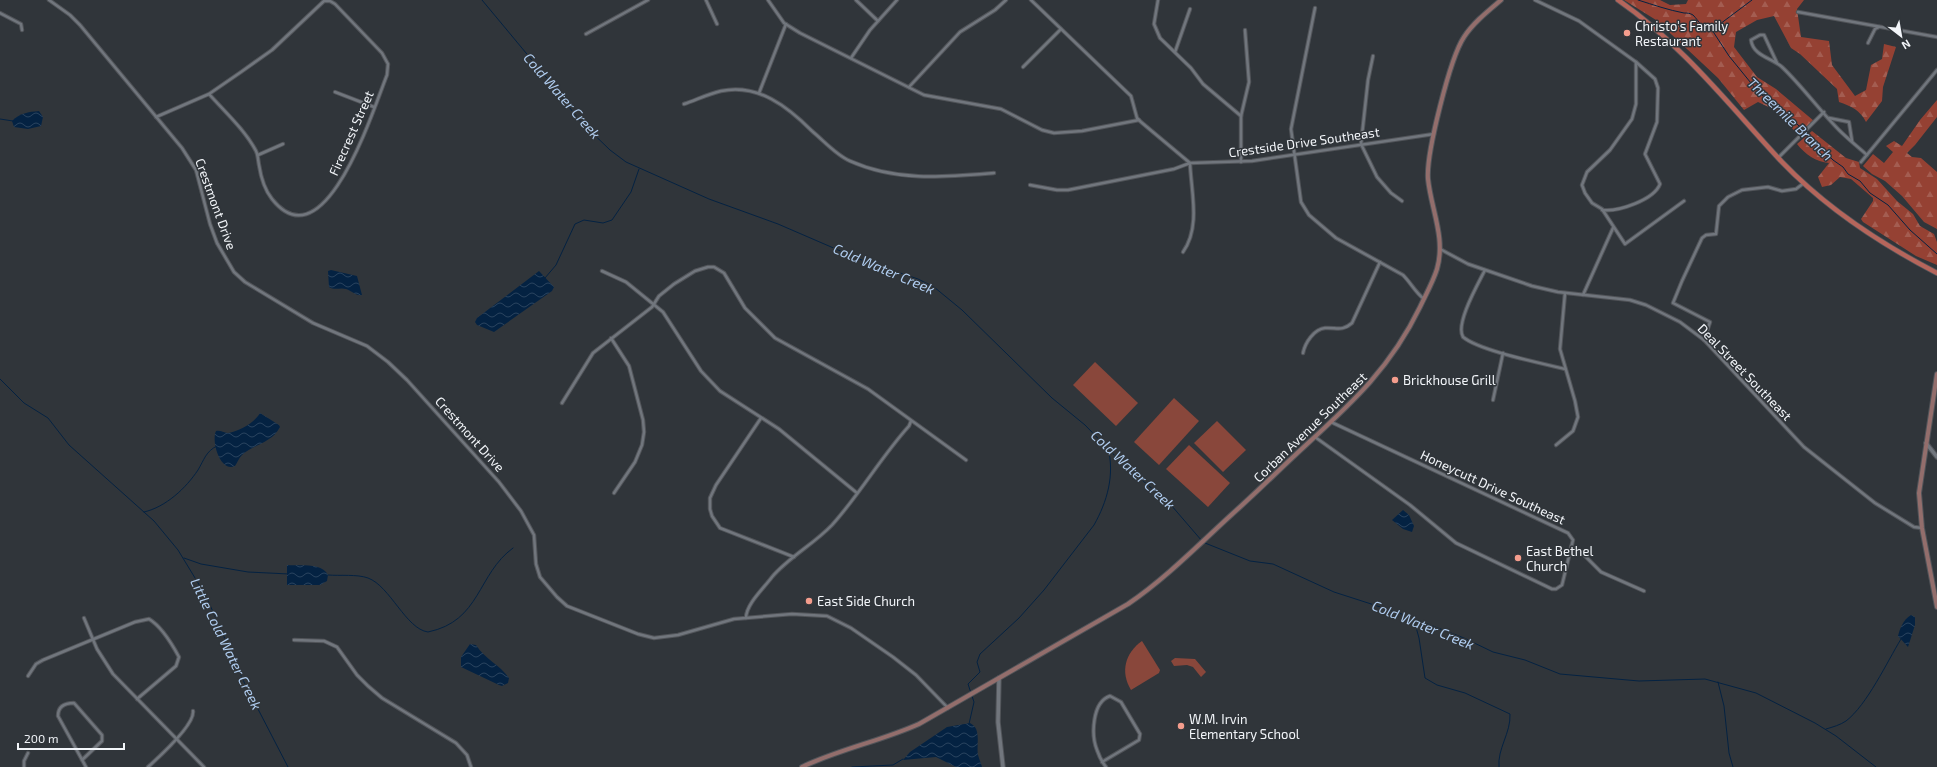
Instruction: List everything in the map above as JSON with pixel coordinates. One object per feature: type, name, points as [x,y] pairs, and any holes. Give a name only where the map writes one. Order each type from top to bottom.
[{"type":"main road","name":"Corban Avenue Southeast","points":[[802,767],[839,751],[906,730],[948,708],[1128,604],[1156,583],[1354,402],[1390,360],[1410,328],[1437,268],[1440,249],[1439,230],[1428,177],[1429,163],[1435,134],[1451,66],[1460,44],[1473,25],[1501,0]]},
{"type":"main road","points":[[1618,0],[1653,25],[1687,56],[1804,183],[1835,208],[1876,237],[1937,273]]},
{"type":"main road","points":[[1937,374],[1925,442],[1919,493],[1922,528],[1937,607]]},
{"type":"street","name":"Crestmont Drive","points":[[50,0],[70,15],[80,25],[182,148],[196,170],[210,224],[217,243],[234,272],[244,282],[313,324],[352,338],[367,346],[388,362],[407,380],[499,482],[522,512],[534,535],[536,564],[540,577],[562,602],[572,609],[615,624],[638,634],[654,638],[668,637],[728,620],[809,614],[832,618],[862,635],[910,670],[948,708]]},
{"type":"street","points":[[586,34],[648,0]]},
{"type":"street","points":[[706,0],[717,24]]},
{"type":"street","points":[[768,0],[786,24],[820,44],[931,96],[971,102],[1002,109],[1019,117],[1034,127],[1054,132],[1082,131],[1139,120]]},
{"type":"street","points":[[856,0],[878,21]]},
{"type":"street","points":[[851,58],[860,42],[897,0]]},
{"type":"street","points":[[909,87],[960,32],[979,18],[995,10],[1006,0]]},
{"type":"street","points":[[1031,0],[1132,96],[1139,120],[1190,163],[1194,214],[1188,245],[1183,252]]},
{"type":"street","points":[[1158,0],[1154,18],[1155,29],[1160,38],[1191,68],[1204,84],[1241,116]]},
{"type":"street","points":[[1535,0],[1579,21],[1636,62],[1655,79],[1658,88],[1657,122],[1645,154],[1660,184],[1657,189],[1633,205],[1602,210]]},
{"type":"street","points":[[156,117],[209,94],[272,50],[324,1],[330,1]]},
{"type":"street","name":"Firecrest Street","points":[[209,94],[252,145],[258,155],[262,180],[268,193],[276,204],[289,213],[299,215],[308,214],[327,200],[340,183],[374,108],[387,75],[387,61],[382,53],[330,1]]},
{"type":"street","points":[[1315,8],[1291,129],[1299,192],[1304,208],[1336,238],[1403,275],[1408,280],[1416,294],[1424,299]]},
{"type":"street","points":[[1175,52],[1190,9]]},
{"type":"street","points":[[1798,12],[1937,37]]},
{"type":"street","points":[[0,13],[21,24],[22,30]]},
{"type":"street","points":[[759,93],[786,24]]},
{"type":"street","points":[[1868,43],[1875,29],[1879,26]]},
{"type":"street","points":[[1023,67],[1061,29]]},
{"type":"street","points":[[1241,162],[1241,116],[1249,82],[1245,30]]},
{"type":"street","points":[[1778,63],[1769,61],[1759,54],[1751,40],[1760,35],[1764,35],[1778,63],[1807,92],[1852,142],[1867,155]]},
{"type":"street","points":[[1373,56],[1368,80],[1361,144],[1376,177],[1391,193],[1402,201]]},
{"type":"street","points":[[1636,62],[1636,104],[1632,119],[1610,150],[1587,172],[1582,181],[1583,190],[1596,207],[1602,210],[1625,244],[1684,201]]},
{"type":"street","points":[[1861,162],[1937,70]]},
{"type":"street","points":[[684,104],[722,91],[739,90],[759,93],[787,108],[841,156],[857,164],[920,177],[994,173]]},
{"type":"street","points":[[335,92],[374,108]]},
{"type":"street","points":[[1779,157],[1824,112]]},
{"type":"street","points":[[1829,118],[1849,122],[1852,142]]},
{"type":"street","name":"Crestside Drive Southeast","points":[[1030,185],[1057,190],[1068,190],[1174,169],[1190,163],[1241,162],[1435,134]]},
{"type":"street","points":[[258,155],[283,144]]},
{"type":"street","points":[[1704,340],[1710,322],[1674,303],[1682,281],[1702,238],[1706,235],[1716,234],[1719,206],[1728,197],[1742,190],[1768,187],[1782,191],[1796,189],[1804,183]]},
{"type":"street","points":[[1583,294],[1613,227]]},
{"type":"street","name":"Deal Street Southeast","points":[[1440,249],[1455,258],[1532,286],[1565,293],[1612,296],[1646,305],[1680,322],[1704,340],[1804,446],[1885,509],[1914,527],[1922,528]]},
{"type":"street","points":[[1303,352],[1304,344],[1320,329],[1342,329],[1352,323],[1380,262]]},
{"type":"street","points":[[562,403],[592,353],[654,304],[659,296],[695,271],[710,267],[719,269],[727,276],[744,308],[770,334],[868,389],[966,460]]},
{"type":"street","points":[[1485,270],[1463,319],[1461,333],[1463,337],[1470,342],[1565,369]]},
{"type":"street","points":[[602,271],[626,282],[654,304],[668,318],[710,383],[726,396],[761,418],[803,448],[857,493]]},
{"type":"street","points":[[1556,445],[1573,431],[1578,417],[1559,343],[1565,293]]},
{"type":"street","points":[[611,338],[628,366],[643,420],[644,432],[642,445],[635,462],[614,494]]},
{"type":"street","points":[[1493,400],[1503,352]]},
{"type":"street","points":[[761,418],[716,485],[710,498],[711,513],[720,528],[794,557]]},
{"type":"street","points":[[746,618],[748,609],[777,572],[831,526],[909,426],[911,421]]},
{"type":"street","name":"Honeycutt Drive Southeast","points":[[1331,422],[1566,532],[1572,537],[1571,547]]},
{"type":"street","points":[[1315,437],[1398,496],[1456,543],[1547,587],[1556,589],[1562,585],[1571,547],[1580,551],[1601,572],[1644,591]]},
{"type":"street","points":[[1925,442],[1937,457]]},
{"type":"street","points":[[84,618],[92,640],[108,669],[204,767]]},
{"type":"street","points":[[28,676],[36,664],[135,622],[149,619],[154,622],[179,657],[176,666],[137,699]]},
{"type":"street","points":[[294,640],[324,641],[337,647],[357,675],[368,686],[382,698],[456,743],[467,755],[471,767]]},
{"type":"street","points":[[999,678],[998,722],[1003,767]]},
{"type":"street","points":[[1102,762],[1139,740],[1140,734],[1121,702],[1110,696],[1100,702],[1095,720],[1094,735],[1096,749],[1102,762],[1106,767]]},
{"type":"street","points":[[82,760],[102,741],[102,735],[74,703],[67,703],[61,706],[58,711],[58,716],[82,760],[86,767]]},
{"type":"street","points":[[148,767],[191,722],[193,712]]},
{"type":"street","points":[[24,767],[24,761],[28,753]]},
{"type":"shaded area","points":[[1095,362],[1138,403],[1116,426],[1073,385]]},
{"type":"shaded area","points":[[1174,398],[1199,421],[1159,465],[1134,442]]},
{"type":"shaded area","points":[[1217,421],[1246,450],[1223,472],[1194,443]]},
{"type":"shaded area","points":[[1189,445],[1230,483],[1208,507],[1166,469]]},
{"type":"shaded area","points":[[1142,641],[1160,670],[1159,673],[1131,690],[1126,676],[1126,663],[1132,651]]},
{"type":"shaded area","points":[[1175,658],[1195,659],[1206,672],[1201,677],[1193,667],[1187,665],[1174,666],[1171,661]]},
{"type":"green space","points":[[1624,0],[1660,0],[1670,5],[1686,4],[1688,0],[1804,0],[1797,9],[1801,37],[1829,41],[1832,65],[1855,96],[1866,90],[1871,65],[1882,59],[1884,44],[1896,47],[1883,87],[1882,101],[1866,122],[1861,114],[1855,109],[1839,102],[1837,89],[1800,54],[1791,48],[1774,16],[1757,20],[1736,32],[1734,47],[1757,77],[1776,89],[1814,121],[1798,135],[1777,111],[1758,102],[1744,110],[1718,78],[1656,20]]},
{"type":"green space","points":[[1937,100],[1937,117],[1907,153],[1912,157],[1921,158],[1937,172],[1937,229],[1924,222],[1902,196],[1885,181],[1872,174],[1863,166],[1873,154],[1884,163],[1893,152],[1886,146],[1894,141],[1902,146],[1920,120]]},
{"type":"green space","points":[[1812,131],[1846,158],[1859,162],[1860,168],[1877,179],[1897,201],[1913,214],[1920,226],[1934,234],[1937,242],[1937,265],[1916,256],[1863,222],[1861,219],[1873,201],[1873,198],[1851,179],[1840,177],[1831,185],[1822,187],[1818,177],[1829,163],[1811,157],[1797,144]]},
{"type":"water","points":[[39,111],[43,117],[41,126],[28,129],[14,127],[12,121],[18,116],[28,112]]},
{"type":"water","points":[[331,270],[357,276],[362,295],[342,288],[333,289],[329,287],[328,271]]},
{"type":"water","points":[[539,271],[554,287],[552,291],[494,332],[477,325],[475,322],[477,318]]},
{"type":"water","points":[[260,413],[279,425],[280,427],[277,432],[268,440],[242,455],[235,466],[230,467],[225,465],[221,461],[216,448],[216,431],[228,433],[237,430],[246,426]]},
{"type":"water","points":[[1403,510],[1409,515],[1414,526],[1412,532],[1403,529],[1392,520]]},
{"type":"water","points":[[287,565],[316,566],[321,568],[328,575],[327,581],[320,585],[287,585]]},
{"type":"water","points":[[1911,615],[1915,617],[1915,625],[1908,647],[1898,636],[1902,624]]},
{"type":"water","points":[[470,644],[476,645],[505,673],[509,678],[508,683],[502,686],[499,685],[461,667],[461,657]]},
{"type":"water","points":[[970,723],[976,729],[978,737],[978,755],[982,767],[956,767],[936,757],[903,760],[910,752],[947,727]]},
{"type":"waterway","name":"Cold Water Creek","points":[[482,0],[546,77],[580,121],[610,150],[626,162],[709,199],[778,224],[859,259],[918,279],[934,287],[962,310],[1052,398],[1085,425],[1119,460],[1171,505],[1202,541]]},
{"type":"waterway","name":"Threemile Branch","points":[[1638,0],[1693,15],[1703,26],[1712,30],[1729,56],[1755,88],[1762,95],[1778,105],[1786,115],[1804,130]]},
{"type":"waterway","points":[[1712,30],[1752,0]]},
{"type":"waterway","points":[[0,119],[13,121]]},
{"type":"waterway","name":"Threemile Branch","points":[[1806,133],[1833,160],[1843,167],[1848,174],[1860,181],[1870,193],[1888,205],[1910,230],[1937,254]]},
{"type":"waterway","points":[[545,278],[556,265],[575,224],[584,220],[603,223],[612,220],[631,192],[639,169]]},
{"type":"waterway","name":"Little Cold Water Creek","points":[[0,379],[24,403],[48,418],[69,445],[154,521],[178,550],[206,596],[244,682],[288,767]]},
{"type":"waterway","points":[[144,512],[160,506],[175,496],[198,470],[208,453],[217,446]]},
{"type":"waterway","points":[[971,693],[968,684],[980,672],[977,662],[980,654],[1019,618],[1044,590],[1094,525],[1103,507],[1110,478],[1111,468],[1108,448]]},
{"type":"waterway","name":"Cold Water Creek","points":[[1205,543],[1250,561],[1273,564],[1334,592],[1396,612],[1464,638],[1493,652],[1525,660],[1560,674],[1639,681],[1705,679],[1756,693],[1815,723],[1836,736],[1876,767]]},
{"type":"waterway","points":[[328,575],[359,576],[376,582],[384,589],[412,623],[420,629],[428,632],[445,626],[459,618],[477,596],[501,559],[513,548]]},
{"type":"waterway","points":[[184,558],[201,564],[248,572],[289,574]]},
{"type":"waterway","points":[[1414,620],[1419,638],[1425,678],[1437,685],[1465,693],[1510,714],[1510,721],[1500,754],[1499,767]]},
{"type":"waterway","points":[[1826,729],[1839,725],[1854,714],[1876,683],[1901,639]]},
{"type":"waterway","points":[[1718,682],[1724,706],[1729,753],[1733,767]]},
{"type":"waterway","points":[[969,724],[974,702],[972,696]]},
{"type":"waterway","points":[[852,767],[893,765],[903,759]]},
{"type":"place","name":"Christo's Family Restaurant","points":[[1627,33]]},
{"type":"place","name":"Brickhouse Grill","points":[[1395,380]]},
{"type":"place","name":"East Bethel Church","points":[[1518,558]]},
{"type":"place","name":"East Side Church","points":[[809,601]]},
{"type":"place","name":"W.M. Irvin Elementary School","points":[[1181,726]]}]
